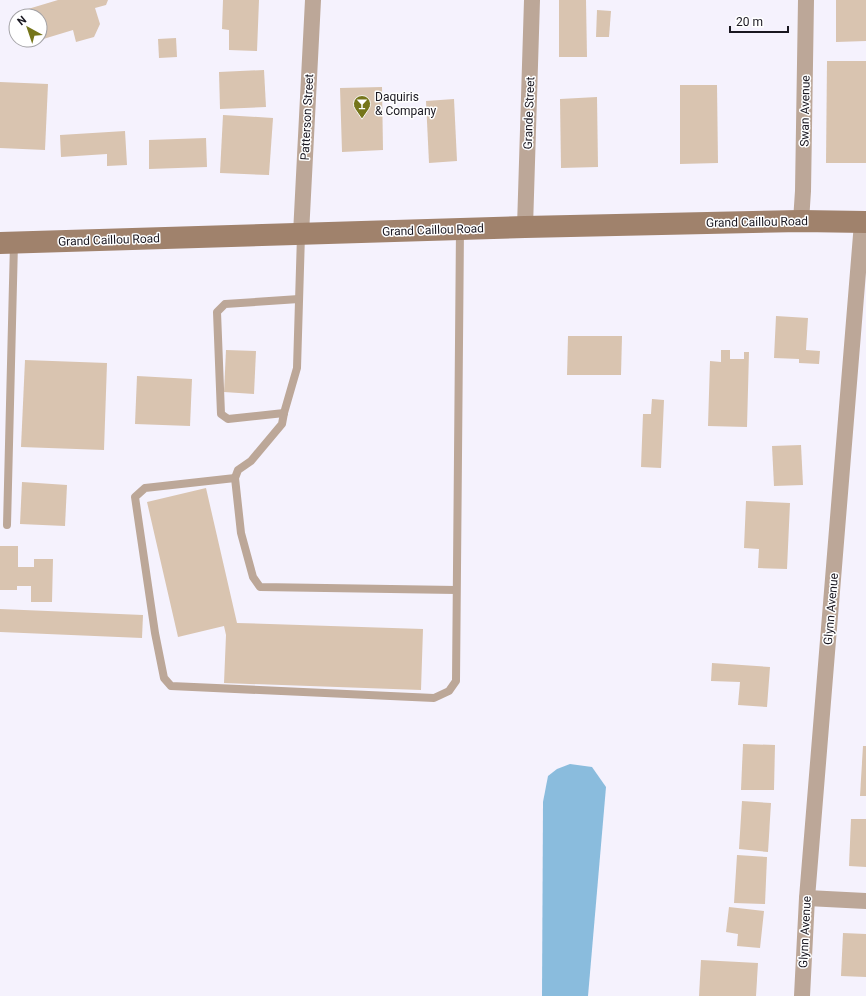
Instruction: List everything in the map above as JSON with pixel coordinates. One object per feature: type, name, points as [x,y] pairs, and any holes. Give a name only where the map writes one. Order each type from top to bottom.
[{"type":"main road","name":"Grand Caillou Road","points":[[7,243],[525,227],[801,221],[864,223]]},
{"type":"street","name":"Patterson Street","points":[[301,234],[313,0]]},
{"type":"street","name":"Grande Street","points":[[525,227],[532,0]]},
{"type":"street","name":"Swan Avenue","points":[[801,221],[806,0]]},
{"type":"street","name":"Glynn Avenue","points":[[802,996],[807,898],[864,223]]},
{"type":"street","points":[[807,898],[866,901]]},
{"type":"lane","points":[[235,478],[145,488],[135,497],[162,671],[164,678],[171,686],[434,698],[449,690],[456,681],[460,229]]},
{"type":"lane","points":[[301,234],[297,368],[282,424],[251,461],[238,470],[235,478],[241,533],[253,577],[260,587],[456,590]]},
{"type":"lane","points":[[7,243],[7,525]]},
{"type":"lane","points":[[284,413],[228,419],[221,414],[217,312],[225,304],[299,299]]},
{"type":"water","points":[[570,764],[592,767],[606,787],[588,996],[542,996],[543,802],[548,776],[557,769]]},
{"type":"building","points":[[58,0],[108,0],[106,5],[95,8],[100,24],[94,37],[76,42],[73,30],[48,38],[48,8],[31,8]]},
{"type":"building","points":[[223,0],[259,0],[257,51],[229,50],[229,30],[222,29]]},
{"type":"building","points":[[559,0],[586,0],[587,57],[559,57]]},
{"type":"building","points":[[836,0],[866,0],[866,41],[836,42]]},
{"type":"building","points":[[597,10],[611,11],[609,37],[596,37]]},
{"type":"building","points":[[176,38],[177,57],[159,58],[158,39]]},
{"type":"building","points":[[827,61],[866,61],[866,163],[826,163]]},
{"type":"building","points":[[264,70],[266,107],[220,109],[219,72]]},
{"type":"building","points":[[0,82],[48,84],[45,150],[0,148]]},
{"type":"building","points":[[680,85],[717,85],[718,163],[680,164]]},
{"type":"building","name":"Daquiris & Company","points":[[382,87],[383,150],[342,152],[340,88]]},
{"type":"building","points":[[597,97],[598,167],[561,168],[560,99]]},
{"type":"building","points":[[454,99],[457,161],[429,163],[426,101]]},
{"type":"building","points":[[223,115],[273,118],[269,175],[220,173]]},
{"type":"building","points":[[125,131],[127,165],[107,166],[107,154],[61,157],[60,135]]},
{"type":"building","points":[[206,138],[207,167],[149,169],[149,140]]},
{"type":"building","points":[[776,316],[808,318],[806,350],[820,351],[819,364],[799,363],[799,359],[774,358]]},
{"type":"building","points":[[568,336],[622,336],[621,375],[567,375]]},
{"type":"building","points":[[226,350],[256,351],[254,394],[224,392]]},
{"type":"building","points":[[721,350],[730,350],[730,359],[744,359],[744,352],[749,352],[747,427],[708,426],[710,361],[721,362]]},
{"type":"building","points":[[25,360],[107,363],[104,450],[21,447]]},
{"type":"building","points":[[137,376],[192,379],[190,426],[135,424]]},
{"type":"building","points":[[652,399],[664,400],[661,468],[641,467],[643,414],[651,414]]},
{"type":"building","points":[[801,445],[803,485],[774,486],[772,446]]},
{"type":"building","points":[[22,482],[67,485],[65,526],[20,524]]},
{"type":"building","points":[[206,488],[237,623],[423,629],[421,690],[224,683],[226,635],[224,626],[178,637],[147,502]]},
{"type":"building","points":[[746,501],[790,503],[787,569],[758,568],[759,549],[744,548]]},
{"type":"building","points":[[0,546],[18,546],[18,567],[34,567],[34,559],[53,559],[52,602],[31,602],[31,586],[17,586],[17,590],[0,590]]},
{"type":"building","points":[[0,609],[143,615],[142,638],[0,632]]},
{"type":"building","points":[[712,663],[770,667],[767,707],[738,705],[740,682],[711,681]]},
{"type":"building","points":[[743,744],[775,745],[774,790],[741,790]]},
{"type":"building","points":[[863,746],[866,746],[866,796],[860,796]]},
{"type":"building","points":[[742,801],[771,803],[768,852],[739,849]]},
{"type":"building","points":[[851,819],[866,819],[866,867],[849,866]]},
{"type":"building","points":[[737,855],[767,857],[765,904],[734,903]]},
{"type":"building","points":[[729,907],[764,911],[760,948],[737,946],[738,934],[726,932]]},
{"type":"building","points":[[843,933],[866,934],[866,977],[841,976]]},
{"type":"building","points":[[701,960],[758,963],[756,996],[699,996]]},
{"type":"place","name":"Daquiris & Company","points":[[362,119]]}]
